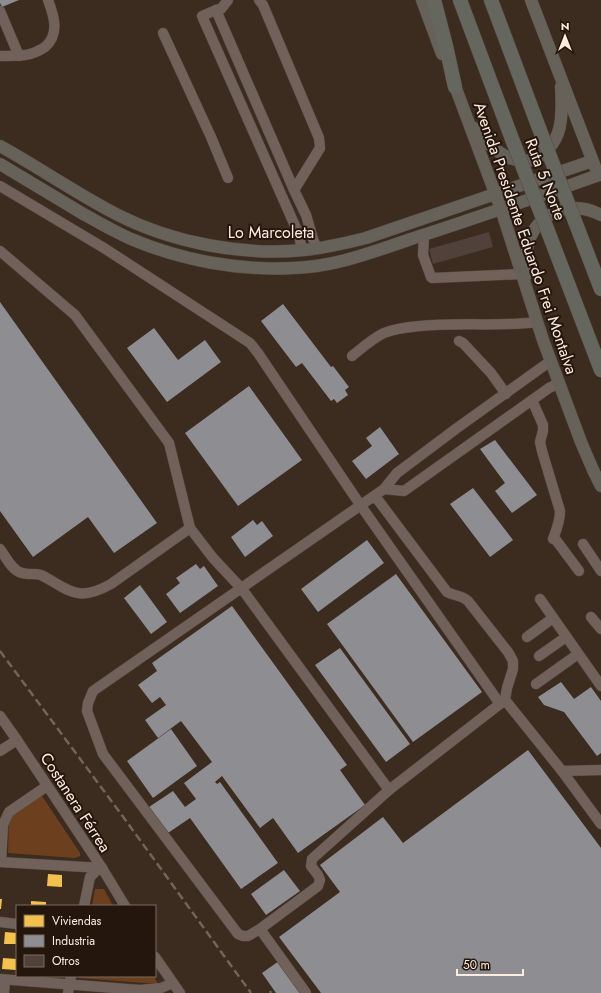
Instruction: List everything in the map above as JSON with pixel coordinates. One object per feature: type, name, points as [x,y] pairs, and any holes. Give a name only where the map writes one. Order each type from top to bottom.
[{"type":"highway","points":[[434,0],[455,87]]},
{"type":"highway","name":"Ruta 5 Norte","points":[[460,0],[601,370]]},
{"type":"highway","name":"Ruta 5 Norte","points":[[491,0],[601,289]]},
{"type":"main road","name":"Avenida Presidente Eduardo Frei Montalva","points":[[422,0],[501,209],[527,292],[552,364],[592,470],[601,486]]},
{"type":"main road","points":[[531,0],[560,77],[597,160],[600,177]]},
{"type":"main road","points":[[467,117],[488,144],[503,155],[519,160],[530,160],[539,157],[548,150],[559,132],[561,113],[560,77]]},
{"type":"main road","name":"Lo Marcoleta","points":[[0,146],[118,215],[158,232],[188,241],[227,249],[275,251],[317,248],[366,238],[495,193],[597,160]]},
{"type":"main road","name":"Lo Marcoleta","points":[[0,164],[113,231],[148,246],[206,261],[250,267],[294,268],[321,265],[350,259],[600,177]]},
{"type":"main road","points":[[60,200],[67,196],[71,188]]},
{"type":"main road","points":[[80,212],[83,205],[91,200]]},
{"type":"main road","points":[[527,292],[527,246],[538,225],[556,211],[571,208],[586,209],[601,215]]},
{"type":"street","points":[[0,56],[19,56],[37,52],[52,40],[54,22],[48,0]]},
{"type":"street","points":[[228,0],[221,8],[202,16],[296,228],[302,250]]},
{"type":"street","points":[[259,0],[263,5],[319,138],[320,148],[294,190]]},
{"type":"street","points":[[216,10],[251,93],[306,215],[317,248]]},
{"type":"street","points":[[0,11],[19,56]]},
{"type":"street","points":[[163,33],[211,137],[228,178]]},
{"type":"street","points":[[220,57],[234,52]]},
{"type":"street","points":[[239,99],[251,93]]},
{"type":"street","points":[[258,142],[270,136]]},
{"type":"street","points":[[0,186],[104,248],[250,343],[258,352],[361,506],[502,702],[562,771],[599,818]]},
{"type":"street","points":[[424,235],[423,255],[432,278],[522,274]]},
{"type":"street","points":[[0,251],[75,315],[169,443],[190,528],[213,558],[242,589],[389,790]]},
{"type":"street","points":[[352,356],[385,332],[402,327],[433,324],[518,324],[537,322]]},
{"type":"street","points":[[459,341],[463,343],[491,373],[506,394]]},
{"type":"street","points":[[375,496],[447,592],[452,595],[464,597],[468,601],[508,652],[513,661],[513,669],[502,702],[389,790],[312,859],[311,866],[320,880],[318,886],[260,929],[248,936],[242,936],[238,934],[103,754],[87,711],[88,703],[93,691],[361,506],[384,489],[397,473],[545,365],[552,364]]},
{"type":"street","points":[[384,489],[404,491],[548,388],[559,383]]},
{"type":"street","points":[[532,400],[544,425],[544,431],[540,442],[560,511],[559,522],[553,539],[556,540],[579,571]]},
{"type":"street","points":[[0,549],[17,571],[23,574],[39,574],[75,593],[87,593],[99,591],[111,584],[190,528]]},
{"type":"street","points":[[583,544],[601,571]]},
{"type":"street","points":[[540,599],[601,686]]},
{"type":"street","points":[[590,617],[601,629]]},
{"type":"street","points":[[527,637],[553,618]]},
{"type":"street","points":[[539,656],[566,637]]},
{"type":"street","points":[[536,684],[578,654]]},
{"type":"street","name":"Costanera Férrea","points":[[0,716],[102,868],[124,905]]},
{"type":"street","points":[[0,751],[17,740]]},
{"type":"street","points":[[562,771],[601,770]]},
{"type":"street","points":[[47,786],[8,812],[3,825],[0,862],[102,868]]},
{"type":"street","points":[[84,905],[90,877],[102,868]]},
{"type":"street","points":[[0,922],[16,924]]},
{"type":"street","points":[[260,929],[306,993]]},
{"type":"street","points":[[156,958],[180,993]]},
{"type":"street","points":[[4,993],[2,979],[148,990],[161,988],[173,983]]},
{"type":"shaded area","points":[[40,793],[80,853],[80,856],[75,858],[8,853],[9,817]]},
{"type":"shaded area","points":[[95,889],[104,889],[112,905],[92,905]]},
{"type":"shaded area","points":[[154,977],[158,984],[79,978]]},
{"type":"building: Viviendas","points":[[48,874],[62,875],[62,887],[47,886]]},
{"type":"building: Viviendas","points":[[0,899],[2,899],[1,909],[0,909]]},
{"type":"building: Viviendas","points":[[31,901],[46,902],[46,905],[31,905]]},
{"type":"building: Viviendas","points":[[5,932],[16,933],[16,944],[4,944]]},
{"type":"building: Viviendas","points":[[3,958],[16,959],[16,970],[2,969]]},
{"type":"building: Industria","points":[[0,0],[19,0],[2,7]]},
{"type":"building: Industria","points":[[0,302],[157,523],[114,553],[88,517],[33,557],[0,511]]},
{"type":"building: Industria","points":[[283,304],[331,367],[333,366],[349,387],[345,390],[348,395],[337,403],[334,399],[331,401],[302,363],[296,367],[261,321]]},
{"type":"building: Industria","points":[[154,328],[178,360],[205,340],[221,362],[167,402],[127,348]]},
{"type":"building: Industria","points":[[249,386],[302,460],[238,506],[185,433]]},
{"type":"building: Industria","points":[[380,427],[399,454],[366,479],[352,461],[372,446],[366,438]]},
{"type":"building: Industria","points":[[495,440],[537,495],[512,513],[495,491],[505,483],[480,449]]},
{"type":"building: Industria","points":[[473,488],[513,540],[490,557],[450,504]]},
{"type":"building: Industria","points":[[253,520],[257,525],[262,521],[273,536],[245,557],[231,537]]},
{"type":"building: Industria","points":[[367,540],[384,563],[318,612],[301,589]]},
{"type":"building: Industria","points":[[196,564],[200,569],[204,566],[218,586],[180,613],[166,594],[180,583],[176,578]]},
{"type":"building: Industria","points":[[396,574],[482,692],[413,742],[327,624]]},
{"type":"building: Industria","points":[[140,585],[167,622],[151,634],[124,598]]},
{"type":"building: Industria","points":[[232,606],[347,765],[340,770],[365,805],[298,853],[273,818],[260,828],[222,776],[215,782],[217,784],[220,782],[278,863],[241,889],[190,818],[168,833],[149,807],[173,791],[185,807],[196,799],[184,783],[212,762],[181,721],[158,738],[145,720],[166,705],[160,697],[152,703],[138,685],[157,671],[152,663]]},
{"type":"building: Industria","points":[[340,648],[410,744],[386,762],[315,665]]},
{"type":"building: Industria","points":[[561,682],[574,699],[591,687],[601,701],[601,753],[597,756],[564,712],[544,705],[538,697]]},
{"type":"building: Industria","points":[[171,729],[197,766],[153,798],[127,761]]},
{"type":"building: Industria","points":[[528,750],[601,848],[601,993],[321,993],[279,937],[340,892],[320,865],[383,817],[403,843]]},
{"type":"building: Industria","points":[[284,870],[300,891],[266,915],[251,894]]},
{"type":"building: Industria","points":[[279,961],[301,993],[276,993],[262,973]]},
{"type":"building: Otros","points":[[489,232],[493,247],[433,264],[429,249]]},
{"type":"railway","points":[[0,651],[251,993]]}]
